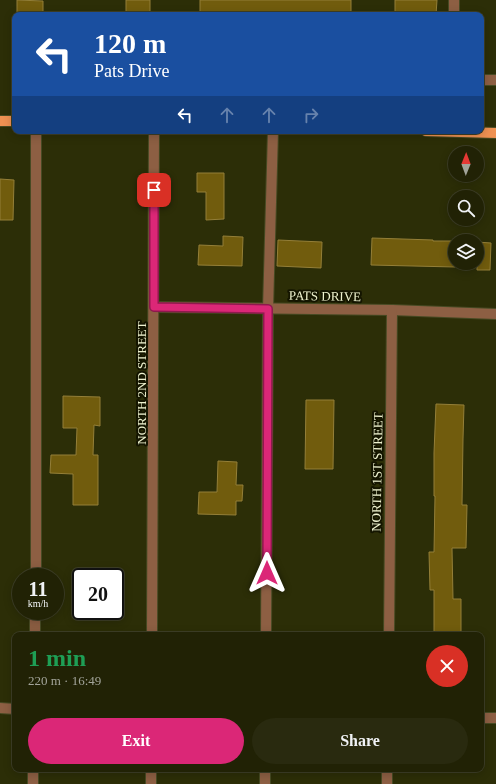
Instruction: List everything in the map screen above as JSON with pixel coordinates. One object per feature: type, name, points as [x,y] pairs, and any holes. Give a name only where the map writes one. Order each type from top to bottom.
[{"type":"main road","points":[[0,121],[12,122]]},
{"type":"main road","points":[[484,132],[496,133]]},
{"type":"street","points":[[454,0],[454,12]]},
{"type":"street","points":[[484,80],[496,80]]},
{"type":"street","points":[[36,134],[36,568]]},
{"type":"street","name":"NORTH 2ND STREET","points":[[152,632],[154,134]]},
{"type":"street","points":[[266,632],[268,309],[273,134]]},
{"type":"street","name":"PATS DRIVE","points":[[154,307],[392,310],[496,314]]},
{"type":"street","name":"NORTH 1ST STREET","points":[[389,632],[392,310]]},
{"type":"street","points":[[36,620],[36,632]]},
{"type":"street","points":[[0,708],[12,709]]},
{"type":"street","points":[[484,718],[496,718]]},
{"type":"street","points":[[33,772],[33,784]]},
{"type":"street","points":[[151,772],[151,784]]},
{"type":"street","points":[[265,772],[265,784]]},
{"type":"street","points":[[387,772],[387,784]]},
{"type":"building","points":[[17,0],[43,1],[43,12],[17,12]]},
{"type":"building","points":[[126,0],[150,0],[150,12],[126,12]]},
{"type":"building","points":[[200,0],[351,0],[351,12],[200,12]]},
{"type":"building","points":[[395,0],[437,0],[436,12],[395,12]]},
{"type":"building","points":[[197,173],[224,173],[224,219],[206,220],[206,192],[197,192]]},
{"type":"building","points":[[0,179],[14,180],[13,220],[0,220]]},
{"type":"building","points":[[223,236],[243,237],[242,266],[198,265],[199,245],[223,246]]},
{"type":"building","points":[[372,238],[448,241],[448,267],[371,265]]},
{"type":"building","points":[[278,240],[322,242],[321,268],[277,266]]},
{"type":"building","points":[[484,242],[491,243],[490,270],[484,270]]},
{"type":"building","points":[[63,396],[100,397],[100,426],[94,425],[93,455],[98,455],[98,505],[73,505],[73,474],[50,473],[51,455],[76,455],[77,428],[63,428]]},
{"type":"building","points":[[306,400],[334,400],[333,469],[305,469]]},
{"type":"building","points":[[436,404],[464,405],[462,505],[467,505],[466,548],[452,548],[453,599],[461,599],[461,632],[434,632],[434,590],[430,590],[429,552],[434,552],[434,453]]},
{"type":"building","points":[[218,461],[237,462],[236,485],[243,485],[242,501],[236,501],[236,515],[198,514],[199,492],[217,492]]},
{"type":"route","points":[[154,190],[154,307],[268,309],[267,573]]}]
